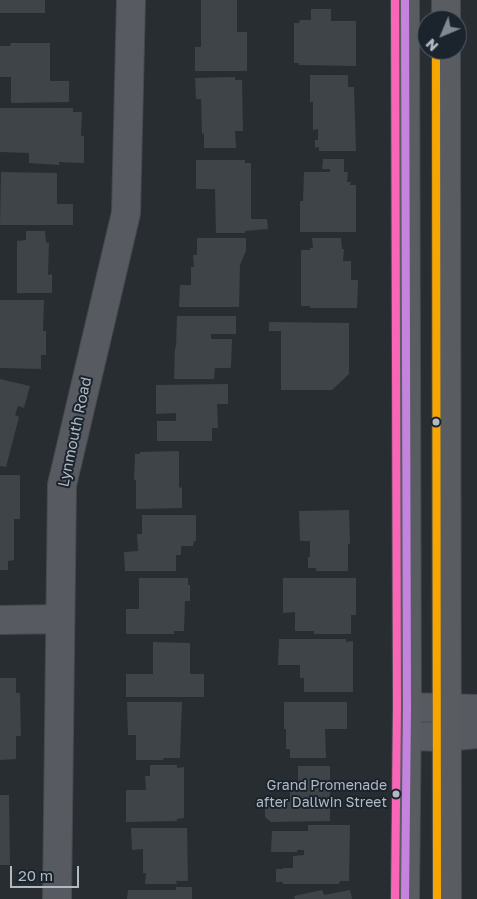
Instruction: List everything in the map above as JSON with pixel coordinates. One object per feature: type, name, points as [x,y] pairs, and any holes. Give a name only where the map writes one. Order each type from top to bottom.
[{"type":"main road","points":[[405,0],[407,707],[405,899]]},
{"type":"main road","points":[[446,60],[447,899]]},
{"type":"main road","points":[[406,392],[446,393]]},
{"type":"street","name":"Lynmouth Road","points":[[57,899],[62,486],[126,213],[130,0]]},
{"type":"street","points":[[0,620],[60,619]]},
{"type":"street","points":[[407,707],[477,709]]},
{"type":"street","points":[[407,736],[446,737],[477,734]]},
{"type":"building","points":[[0,0],[45,0],[45,13],[0,13]]},
{"type":"building","points":[[201,0],[237,0],[237,32],[247,32],[247,71],[195,71],[195,47],[201,47]]},
{"type":"building","points":[[311,9],[331,9],[331,21],[356,21],[356,66],[299,65],[299,63],[294,63],[294,23],[299,23],[300,20],[311,20]]},
{"type":"building","points":[[11,43],[50,43],[50,81],[69,81],[69,102],[11,103],[11,77],[0,77],[0,46],[10,46]]},
{"type":"building","points":[[310,75],[348,75],[348,87],[354,87],[356,151],[319,151],[319,147],[315,148],[315,140],[318,140],[318,129],[313,130],[313,102],[310,102]]},
{"type":"building","points":[[235,77],[235,80],[242,80],[243,131],[235,131],[236,148],[204,148],[201,99],[196,99],[195,78]]},
{"type":"building","points":[[0,108],[73,108],[73,112],[82,112],[81,136],[84,136],[84,163],[59,162],[59,165],[29,163],[29,153],[0,152]]},
{"type":"building","points":[[323,159],[344,159],[344,172],[348,172],[347,182],[351,182],[350,185],[356,185],[356,232],[300,232],[300,201],[303,201],[304,172],[330,172],[330,169],[322,169]]},
{"type":"building","points":[[196,160],[245,160],[245,163],[251,163],[251,219],[267,219],[268,229],[245,231],[245,233],[216,233],[215,189],[196,189]]},
{"type":"building","points":[[1,172],[57,173],[57,204],[73,204],[73,225],[0,225]]},
{"type":"building","points":[[26,231],[45,231],[46,242],[49,243],[48,275],[52,274],[52,293],[17,293],[17,241],[26,240]]},
{"type":"building","points":[[197,238],[246,238],[246,251],[240,265],[239,307],[179,307],[180,285],[191,285],[191,267],[194,267],[193,255],[197,255]]},
{"type":"building","points":[[312,238],[341,238],[342,249],[344,249],[343,261],[351,261],[351,280],[358,280],[357,308],[310,308],[310,306],[301,306],[301,250],[313,248]]},
{"type":"building","points":[[0,300],[44,300],[43,331],[46,331],[46,355],[41,355],[41,369],[0,368]]},
{"type":"building","points":[[177,316],[236,316],[236,334],[211,334],[211,339],[232,339],[231,367],[215,368],[214,379],[174,379]]},
{"type":"building","points":[[269,322],[349,323],[349,374],[332,390],[281,390],[281,331],[269,331]]},
{"type":"building","points":[[0,379],[30,386],[24,408],[18,406],[15,415],[19,417],[6,467],[0,466]]},
{"type":"building","points":[[228,384],[228,404],[217,404],[218,428],[212,428],[212,441],[157,441],[157,421],[176,421],[176,413],[156,414],[156,385]]},
{"type":"building","points":[[179,451],[179,488],[182,487],[182,508],[136,509],[135,454],[140,454],[140,452]]},
{"type":"building","points":[[0,475],[20,475],[20,519],[14,519],[14,560],[8,561],[8,570],[0,570]]},
{"type":"building","points":[[349,510],[350,544],[348,544],[348,571],[316,571],[316,568],[308,568],[310,541],[300,541],[299,511]]},
{"type":"building","points":[[142,515],[196,515],[196,541],[194,541],[193,546],[181,546],[181,555],[176,555],[176,571],[125,571],[124,552],[138,551],[137,534],[142,534]]},
{"type":"building","points":[[139,578],[188,578],[190,601],[185,601],[184,631],[174,631],[174,634],[126,634],[126,609],[139,609]]},
{"type":"building","points":[[283,578],[356,578],[356,615],[351,615],[351,634],[314,634],[314,631],[295,631],[295,612],[283,613]]},
{"type":"building","points":[[279,639],[346,639],[346,642],[353,641],[353,692],[304,692],[304,678],[300,678],[300,665],[278,665]]},
{"type":"building","points":[[153,642],[190,643],[190,674],[204,674],[204,697],[126,697],[126,674],[153,674]]},
{"type":"building","points":[[0,678],[16,678],[16,693],[20,693],[21,736],[16,736],[16,759],[0,760]]},
{"type":"building","points":[[127,702],[182,702],[180,758],[136,760],[136,735],[128,735]]},
{"type":"building","points":[[284,702],[347,702],[347,729],[325,729],[326,758],[290,758],[290,749],[286,749]]},
{"type":"building","points":[[150,765],[177,765],[177,768],[184,767],[184,818],[177,819],[177,821],[126,822],[126,790],[146,790],[145,776],[150,776]]},
{"type":"building","points":[[298,766],[330,766],[330,821],[271,822],[265,817],[265,799],[290,799],[290,790],[298,790]]},
{"type":"building","points":[[0,795],[9,795],[10,865],[0,865]]},
{"type":"building","points":[[308,825],[350,825],[349,881],[340,881],[339,884],[283,884],[283,882],[276,882],[276,869],[293,868],[293,856],[304,855],[304,850],[297,850],[297,852],[271,852],[272,831],[308,831]]},
{"type":"building","points":[[131,828],[187,828],[188,881],[176,881],[177,884],[145,884],[146,873],[143,873],[143,849],[132,850]]},
{"type":"building","points":[[176,887],[192,887],[192,899],[127,899],[128,890],[176,890]]},
{"type":"building","points":[[322,890],[324,895],[350,890],[352,899],[295,899],[294,896]]},
{"type":"transit line","points":[[395,0],[397,707],[395,899]]},
{"type":"transit line","points":[[405,0],[407,707],[405,899]]},
{"type":"transit line","points":[[436,60],[437,899]]},
{"type":"place","name":"Grand Promenade after Dallwin Street","points":[[396,794]]}]
